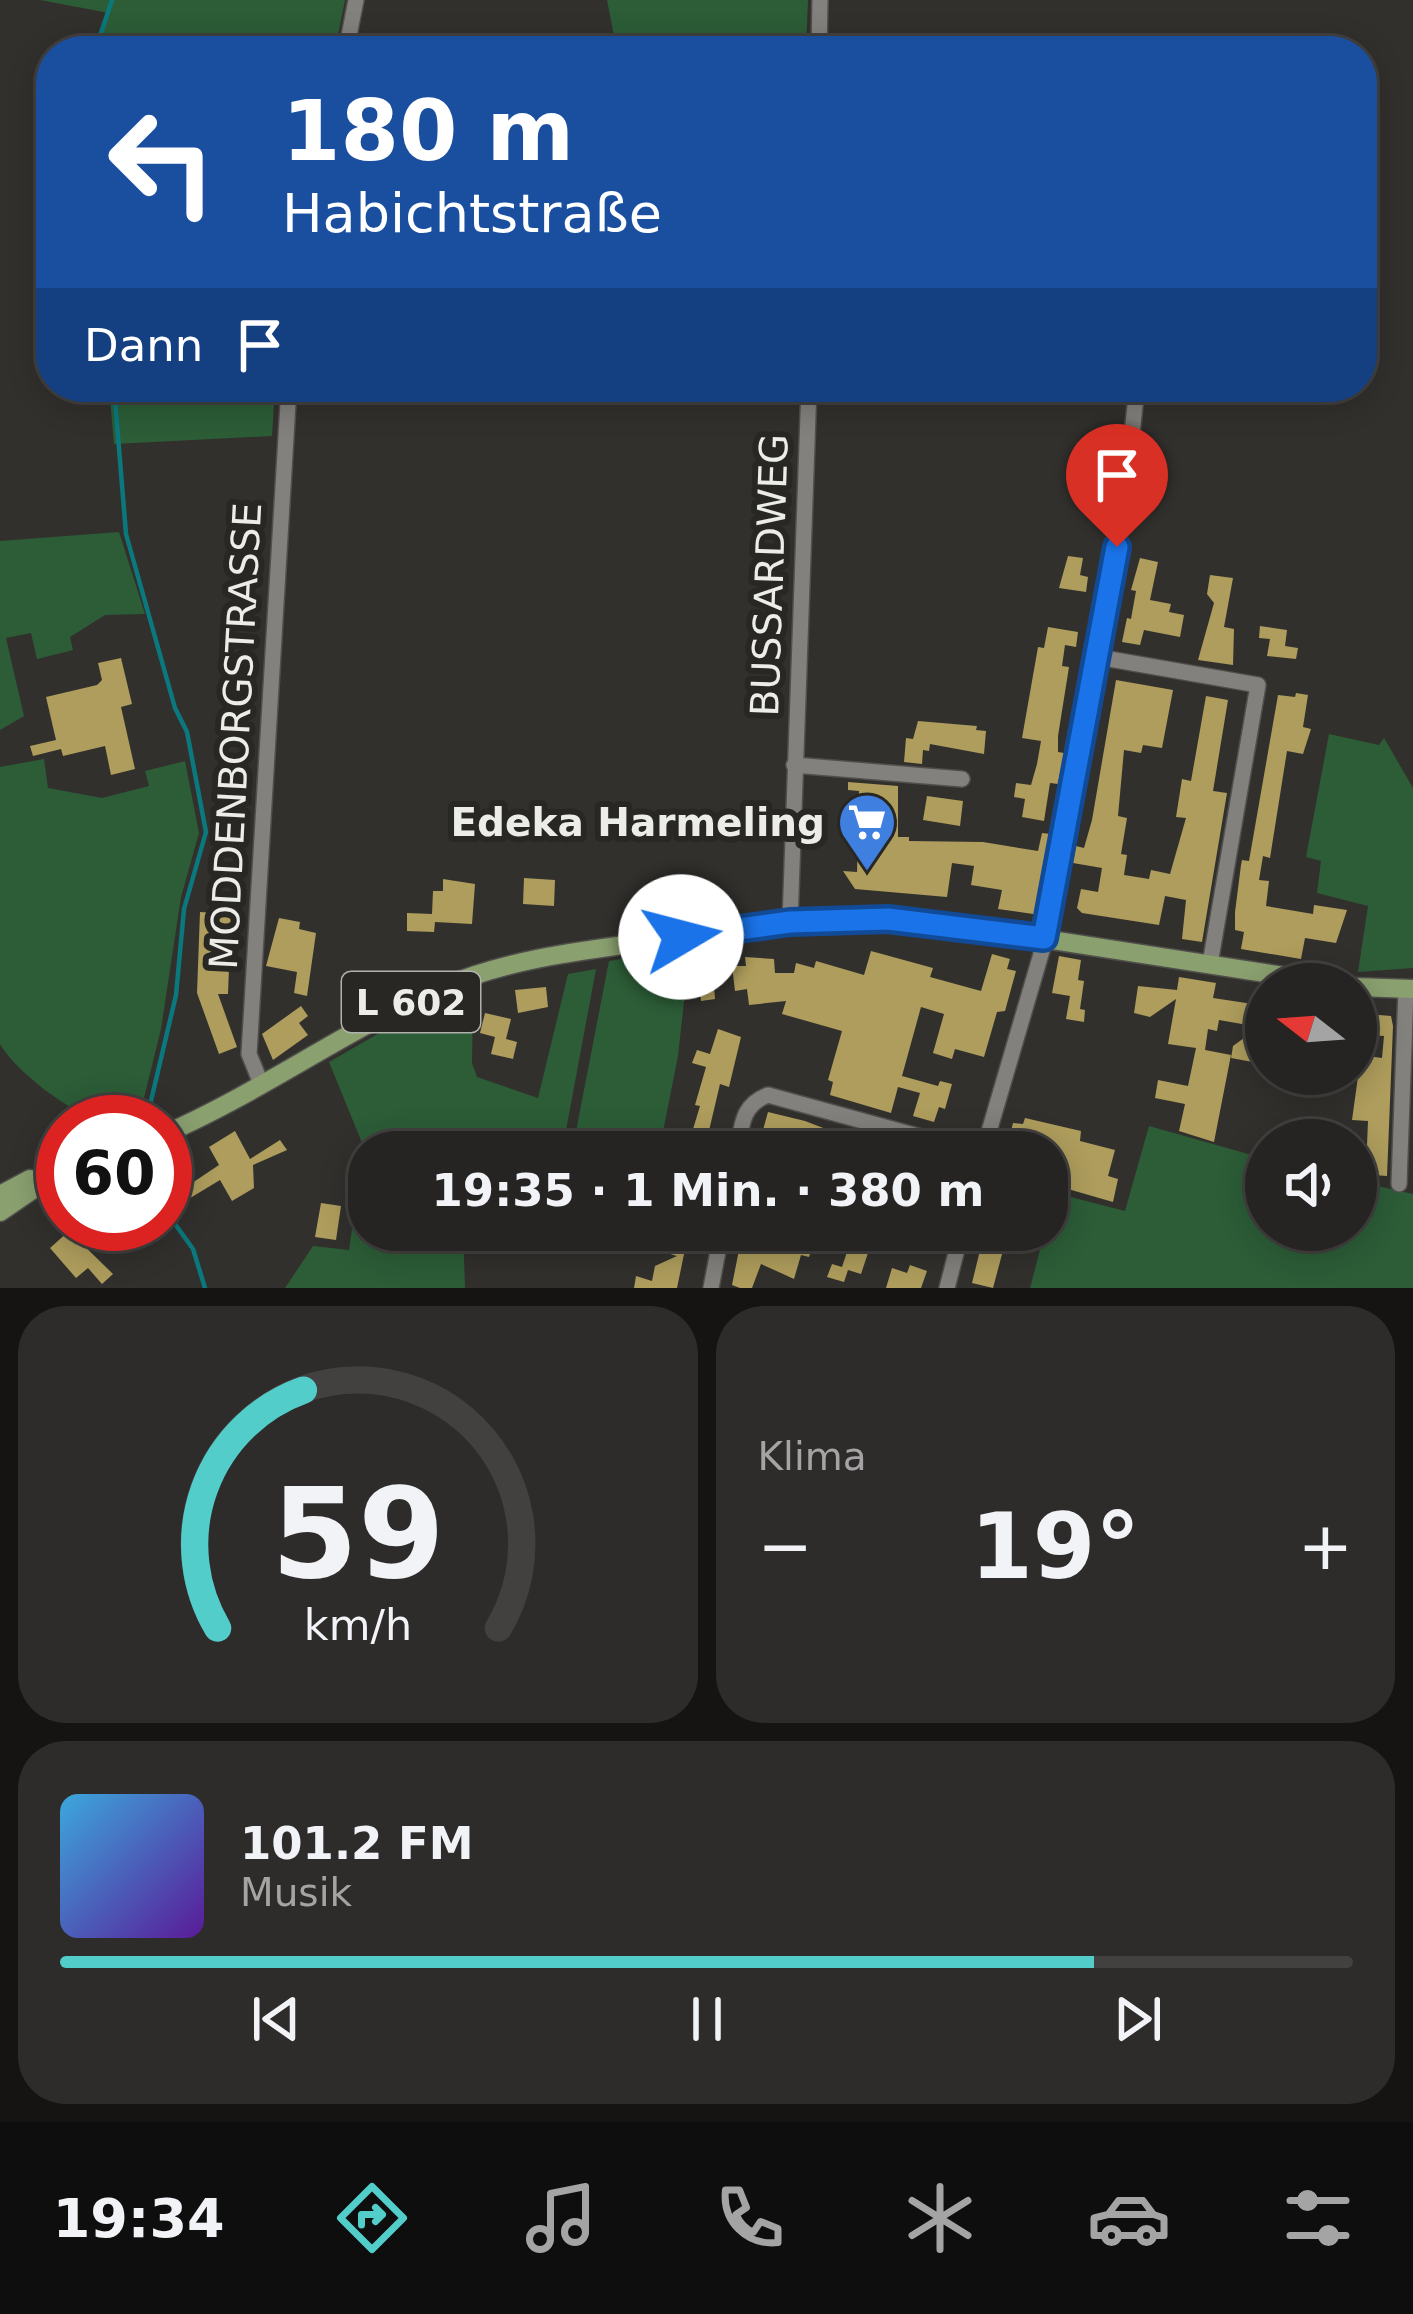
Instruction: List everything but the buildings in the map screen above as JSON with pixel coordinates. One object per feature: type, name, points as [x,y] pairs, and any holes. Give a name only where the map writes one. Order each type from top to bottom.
[{"type":"main road","name":"L 602","points":[[192,1121],[262,1086],[379,1017],[492,971],[604,948],[790,922],[888,919],[1245,970]]},
{"type":"main road","points":[[1377,988],[1410,989]]},
{"type":"main road","points":[[0,1195],[36,1180]]},
{"type":"main road","points":[[0,1212],[36,1187]]},
{"type":"street","points":[[349,36],[356,0]]},
{"type":"street","points":[[819,36],[820,0]]},
{"type":"street","name":"MODDENBORGSTRASSE","points":[[262,1086],[249,1054],[288,402]]},
{"type":"street","name":"BUSSARDWEG","points":[[790,922],[808,402]]},
{"type":"street","points":[[985,1131],[1044,938],[1098,657],[1135,402]]},
{"type":"street","points":[[1098,657],[1258,685],[1210,964]]},
{"type":"street","name":"BUSSARDWEG","points":[[794,765],[962,779]]},
{"type":"street","points":[[1399,1184],[1410,989]]},
{"type":"street","points":[[741,1131],[752,1101],[768,1095],[901,1131]]},
{"type":"street","points":[[711,1288],[718,1251]]},
{"type":"street","points":[[947,1288],[957,1251]]},
{"type":"green space","points":[[40,0],[345,0],[338,36],[101,36],[109,13]]},
{"type":"green space","points":[[607,0],[808,0],[807,36],[614,36]]},
{"type":"green space","points":[[110,402],[274,402],[272,436],[114,444]]},
{"type":"green space","points":[[119,532],[145,614],[105,615],[70,637],[73,650],[37,659],[31,633],[6,638],[24,716],[0,730],[0,541]]},
{"type":"green space","points":[[1329,734],[1379,745],[1384,738],[1413,788],[1413,968],[1377,971],[1377,963],[1359,963],[1368,906],[1317,893],[1321,861],[1306,857]]},
{"type":"green space","points":[[44,759],[48,788],[102,798],[149,786],[145,771],[185,761],[199,833],[181,897],[161,1029],[145,1095],[52,1095],[18,1067],[0,1044],[0,767]]},
{"type":"green space","points":[[690,947],[678,1056],[663,1131],[576,1131],[609,961]]},
{"type":"green space","points":[[596,969],[566,1131],[357,1131],[329,1062],[402,1020],[473,997],[472,1063],[477,1077],[538,1098],[568,974]]},
{"type":"green space","points":[[1149,1126],[1245,1153],[1245,1251],[1377,1251],[1377,1186],[1413,1194],[1413,1288],[1030,1288],[1040,1251],[1068,1251],[1068,1196],[1125,1211]]},
{"type":"green space","points":[[313,1246],[348,1251],[464,1251],[465,1288],[285,1288]]},
{"type":"waterway","points":[[100,36],[112,0]]},
{"type":"waterway","points":[[115,402],[126,534],[175,708],[187,732],[206,832],[184,909],[176,995],[152,1095]]},
{"type":"waterway","points":[[192,1248],[205,1288]]},
{"type":"place","name":"Edeka Harmeling","points":[[867,873]]},
{"type":"route","points":[[681,937],[790,922],[888,919],[1044,938],[1117,547]]}]
